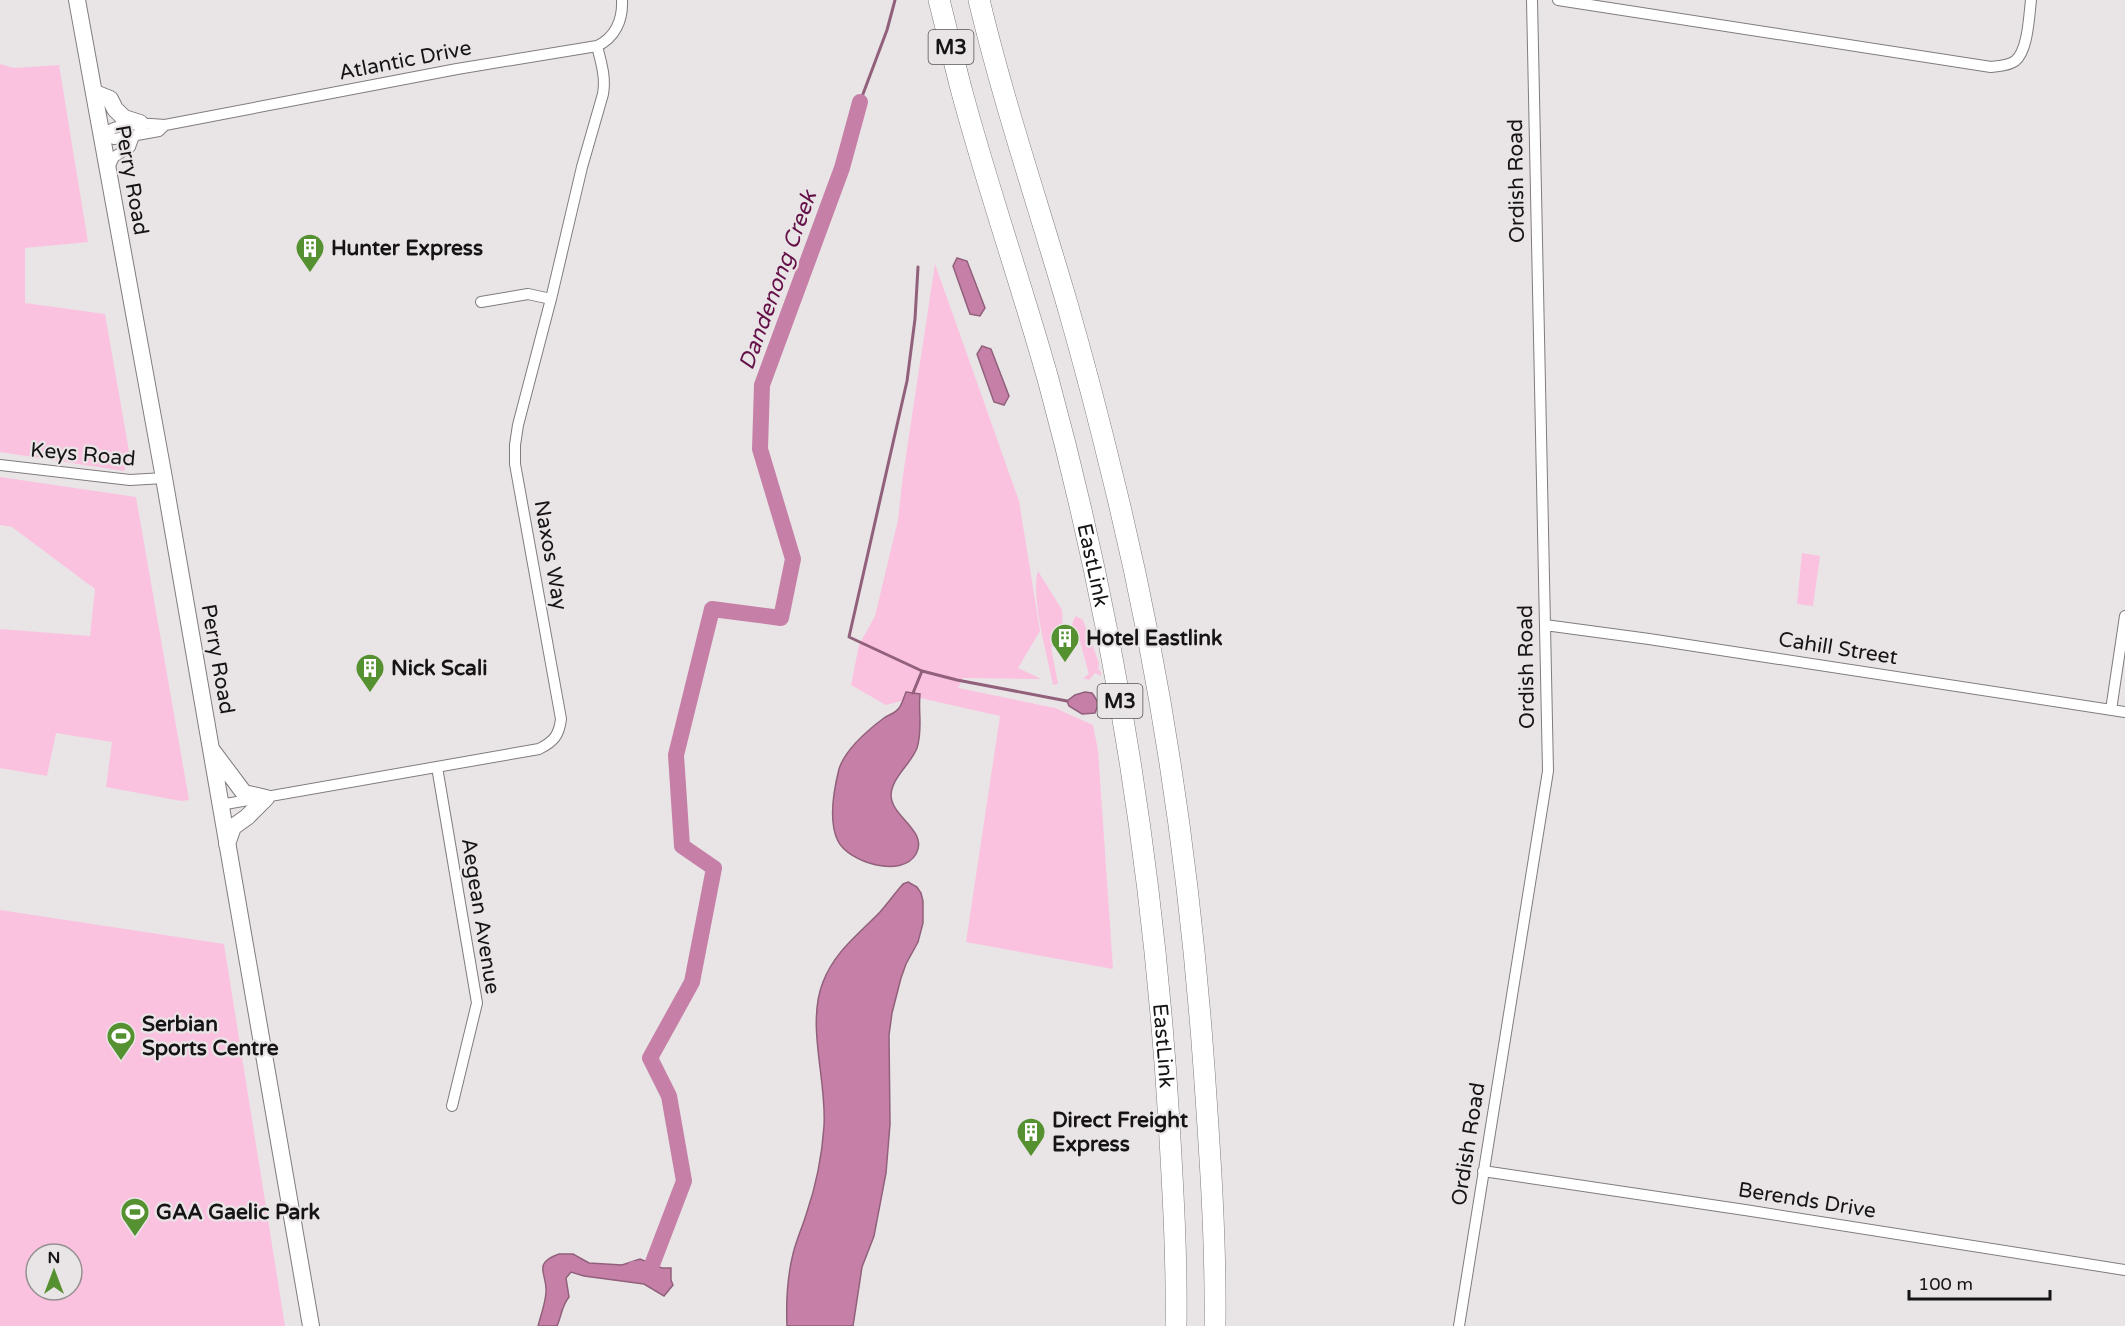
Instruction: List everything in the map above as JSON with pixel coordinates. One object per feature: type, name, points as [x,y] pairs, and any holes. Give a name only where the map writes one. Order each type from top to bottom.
[{"type":"highway","name":"EastLink","points":[[939,0],[962,94],[1048,380],[1081,514],[1118,689],[1141,839],[1160,998],[1174,1209],[1176,1326]]},
{"type":"highway","name":"EastLink","points":[[981,10],[1103,437],[1138,591],[1162,722],[1174,792],[1198,986],[1210,1142],[1215,1326]]},
{"type":"main road","name":"Perry Road","points":[[77,0],[164,478],[311,1326]]},
{"type":"main road","points":[[95,93],[110,99],[115,109],[137,129]]},
{"type":"main road","points":[[210,748],[244,794],[266,798]]},
{"type":"main road","points":[[227,845],[233,827],[266,798]]},
{"type":"street","points":[[597,46],[611,37],[617,28],[622,0]]},
{"type":"street","name":"Ordish Road","points":[[1459,1326],[1548,771],[1532,0]]},
{"type":"street","points":[[1558,0],[1991,67],[2014,62],[2021,55],[2031,0]]},
{"type":"street","name":"Atlantic Drive","points":[[101,135],[112,127],[137,129],[165,125],[457,69],[597,46]]},
{"type":"street","name":"Naxos Way","points":[[220,805],[539,750],[552,742],[560,731],[561,719],[515,454],[518,425],[582,167],[603,94],[604,77],[597,46]]},
{"type":"street","points":[[107,171],[114,157],[130,147],[137,129]]},
{"type":"street","points":[[481,302],[528,294],[551,299]]},
{"type":"street","name":"Keys Road","points":[[0,465],[130,480],[164,478]]},
{"type":"street","points":[[2111,710],[2125,616]]},
{"type":"street","name":"Cahill Street","points":[[1545,625],[1627,635],[2125,712]]},
{"type":"street","name":"Aegean Avenue","points":[[436,767],[477,1003],[452,1106]]},
{"type":"street","name":"Berends Drive","points":[[1483,1171],[2125,1270]]},
{"type":"shaded area","points":[[0,64],[14,68],[59,65],[88,242],[25,248],[25,303],[105,314],[130,457],[124,471],[0,452]]},
{"type":"shaded area","points":[[957,258],[967,261],[985,308],[980,316],[970,314],[953,266]]},
{"type":"shaded area","points":[[935,264],[1019,501],[1040,631],[1018,668],[1041,679],[963,678],[958,688],[1055,708],[1093,725],[1098,750],[1113,969],[966,942],[1000,716],[916,697],[886,705],[851,685],[859,645],[875,616],[898,520]]},
{"type":"shaded area","points":[[982,346],[991,349],[1009,396],[1004,405],[994,402],[977,354]]},
{"type":"shaded area","points":[[0,477],[136,497],[189,800],[181,801],[106,787],[112,742],[56,733],[47,776],[0,768],[0,629],[90,636],[95,589],[12,527],[0,525]]},
{"type":"shaded area","points":[[1802,553],[1820,556],[1813,606],[1797,604]]},
{"type":"shaded area","points":[[1038,571],[1062,610],[1063,642],[1051,647],[1058,684],[1053,685],[1038,611],[1036,582]]},
{"type":"shaded area","points":[[1076,616],[1083,620],[1099,663],[1098,669],[1101,672],[1101,676],[1095,673],[1089,680],[1083,678],[1089,674],[1079,638],[1074,640],[1072,625]]},
{"type":"shaded area","points":[[906,692],[920,694],[919,741],[914,754],[898,776],[891,795],[897,810],[918,838],[919,846],[916,854],[909,861],[899,865],[876,865],[852,855],[838,841],[833,824],[835,786],[839,769],[846,755],[871,728],[898,710]]},
{"type":"shaded area","points":[[1085,692],[1092,693],[1097,700],[1095,713],[1082,714],[1069,706],[1067,701]]},
{"type":"shaded area","points":[[908,882],[917,887],[921,893],[923,923],[918,942],[901,978],[892,1013],[889,1035],[890,1124],[886,1173],[874,1236],[862,1267],[853,1326],[787,1326],[787,1290],[791,1263],[816,1182],[823,1138],[824,1108],[816,1016],[818,999],[823,982],[834,961],[903,884]]},
{"type":"shaded area","name":"Serbian Sports Centre","points":[[0,910],[224,944],[285,1326],[0,1326]]},
{"type":"shaded area","points":[[559,1254],[573,1254],[589,1263],[622,1265],[640,1259],[662,1268],[671,1268],[673,1285],[664,1296],[644,1284],[584,1276],[571,1272],[566,1278],[569,1297],[557,1326],[538,1326],[546,1293],[543,1266],[550,1258]]},
{"type":"waterway","name":"Dandenong Creek","points":[[860,102],[887,30],[895,0]]},
{"type":"waterway","name":"Dandenong Creek","points":[[634,1269],[650,1270],[684,1181],[669,1096],[650,1058],[692,982],[714,868],[682,846],[676,755],[712,609],[781,618],[793,559],[760,449],[762,385],[842,168],[860,102]]},
{"type":"waterway","points":[[918,267],[915,319],[907,381],[849,637],[922,671],[1067,701]]},
{"type":"waterway","points":[[913,693],[922,671]]},
{"type":"place","name":"Hunter Express","points":[[310,274]]},
{"type":"place","name":"Hotel Eastlink","points":[[1065,664]]},
{"type":"place","name":"Nick Scali","points":[[370,694]]},
{"type":"place","name":"Serbian Sports Centre","points":[[121,1062]]},
{"type":"place","name":"Direct Freight Express","points":[[1031,1158]]},
{"type":"place","name":"GAA Gaelic Park","points":[[135,1238]]}]
